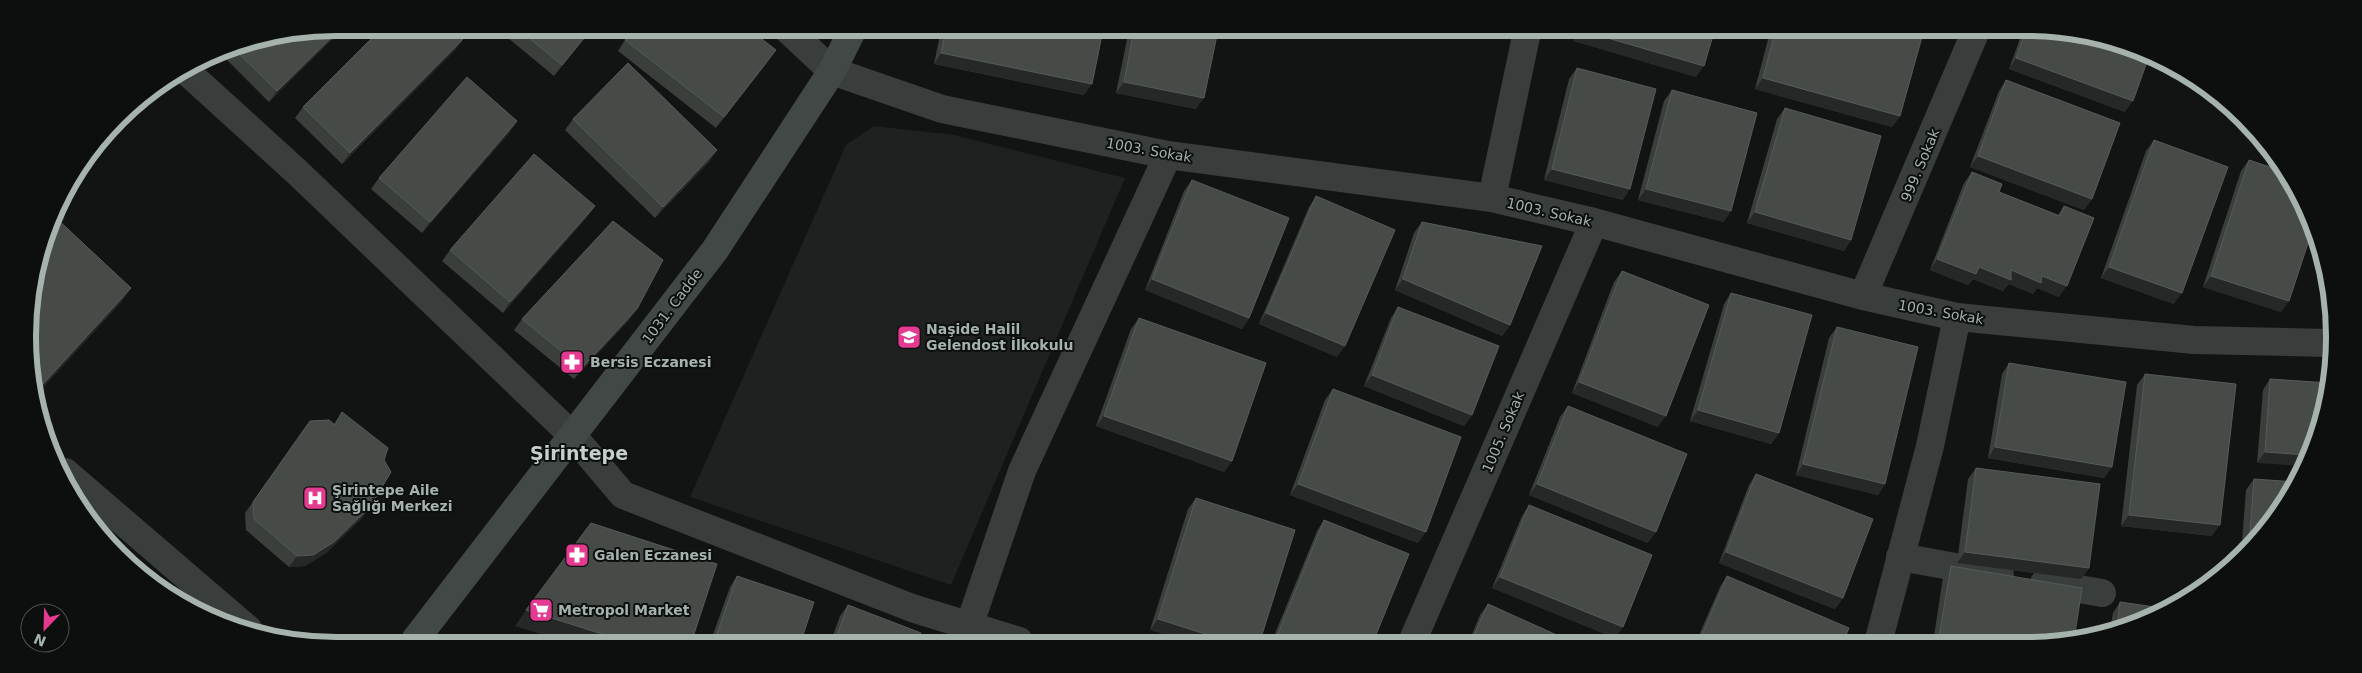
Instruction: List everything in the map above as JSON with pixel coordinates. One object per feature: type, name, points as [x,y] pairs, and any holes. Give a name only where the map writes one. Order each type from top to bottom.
[{"type":"street","name":"1003. Sokak","points":[[794,36],[832,71],[942,109],[1168,155],[1492,198],[1594,222],[1863,296],[1957,317],[2194,340],[2326,343]]},
{"type":"street","name":"1031. Cadde","points":[[417,637],[715,250],[832,71],[849,36]]},
{"type":"street","points":[[1492,198],[1526,36]]},
{"type":"street","name":"999. Sokak","points":[[1863,296],[1974,36]]},
{"type":"street","points":[[190,74],[296,172],[573,436],[623,495],[912,608],[967,633],[993,637]]},
{"type":"street","points":[[967,633],[1022,471],[1168,155]]},
{"type":"street","name":"1005. Sokak","points":[[1414,637],[1594,222]]},
{"type":"street","points":[[1879,637],[1930,446],[1957,317]]},
{"type":"street","points":[[71,478],[238,620]]},
{"type":"street","points":[[1900,557],[2102,593]]},
{"type":"shaded area","name":"Naşide Halil Gelendost İlkokulu","points":[[874,126],[954,135],[1125,178],[951,585],[690,497],[846,145]]},
{"type":"building","points":[[333,36],[277,91],[238,53],[278,42]]},
{"type":"building","points":[[374,36],[462,36],[464,38],[350,153],[303,107]]},
{"type":"building","points":[[527,36],[586,36],[562,65]]},
{"type":"building","points":[[628,36],[758,36],[776,50],[724,117],[625,40]]},
{"type":"building","points":[[945,36],[1102,36],[1092,84],[941,53]]},
{"type":"building","points":[[1133,36],[1217,36],[1204,98],[1124,82]]},
{"type":"building","points":[[1601,36],[1713,36],[1704,66]]},
{"type":"building","points":[[1774,36],[1922,37],[1900,116],[1763,78]]},
{"type":"building","points":[[2025,36],[2065,39],[2103,46],[2147,62],[2133,101],[2016,58]]},
{"type":"building","points":[[628,63],[717,150],[663,207],[573,119]]},
{"type":"building","points":[[1577,68],[1656,89],[1630,189],[1552,169]]},
{"type":"building","points":[[467,77],[517,121],[430,222],[379,178]]},
{"type":"building","points":[[2006,80],[2120,123],[2092,199],[1978,156]]},
{"type":"building","points":[[1672,90],[1757,113],[1731,211],[1646,189]]},
{"type":"building","points":[[1785,108],[1881,136],[1851,240],[1755,212]]},
{"type":"building","points":[[2154,140],[2228,167],[2182,293],[2109,267]]},
{"type":"building","points":[[534,154],[595,206],[510,302],[450,250]]},
{"type":"building","points":[[2249,160],[2274,168],[2286,186],[2309,239],[2289,301],[2211,276]]},
{"type":"building","points":[[1972,172],[2002,184],[1999,192],[2060,216],[2064,206],[2094,218],[2067,286],[2042,276],[2041,283],[2011,270],[2011,280],[1979,267],[1976,274],[1937,259]]},
{"type":"building","points":[[1192,180],[1289,218],[1249,318],[1152,279]]},
{"type":"building","points":[[1316,196],[1395,230],[1345,346],[1266,313]]},
{"type":"building","points":[[59,221],[131,288],[42,385],[39,376],[36,336],[39,297],[46,259]]},
{"type":"building","points":[[613,221],[663,260],[637,309],[582,368],[522,319]]},
{"type":"building","points":[[1422,222],[1542,246],[1510,325],[1403,279]]},
{"type":"building","points":[[1622,271],[1709,305],[1666,416],[1579,382]]},
{"type":"building","points":[[1731,293],[1812,315],[1779,433],[1698,410]]},
{"type":"building","points":[[1398,307],[1499,346],[1472,415],[1372,375]]},
{"type":"building","points":[[1139,318],[1266,363],[1232,461],[1104,416]]},
{"type":"building","points":[[1837,327],[1918,347],[1885,484],[1803,464]]},
{"type":"building","points":[[2009,363],[2126,382],[2112,467],[1995,447]]},
{"type":"building","points":[[2145,374],[2236,384],[2220,525],[2129,515]]},
{"type":"building","points":[[2270,379],[2322,383],[2316,414],[2301,455],[2265,452]]},
{"type":"building","points":[[1333,389],[1461,437],[1426,532],[1298,484]]},
{"type":"building","points":[[1568,406],[1687,454],[1656,532],[1537,484]]},
{"type":"building","name":"Şirintepe Aile Sağlığı Merkezi","points":[[342,412],[388,448],[384,460],[391,472],[370,507],[334,542],[313,555],[297,556],[254,519],[253,502],[310,421],[329,420],[335,425]]},
{"type":"building","points":[[1976,468],[2100,484],[2089,568],[1965,552]]},
{"type":"building","points":[[1756,474],[1873,519],[1843,598],[1726,552]]},
{"type":"building","points":[[2254,479],[2289,481],[2264,519],[2250,535]]},
{"type":"building","points":[[1196,498],[1295,530],[1261,637],[1214,637],[1158,619]]},
{"type":"building","points":[[1529,505],[1652,555],[1623,627],[1500,577]]},
{"type":"building","points":[[1324,520],[1409,554],[1375,637],[1277,637]]},
{"type":"building","points":[[591,523],[717,564],[693,637],[612,637],[526,610]]},
{"type":"building","points":[[1951,566],[2082,588],[2075,632],[2025,637],[1939,637]]},
{"type":"building","points":[[737,576],[814,602],[802,637],[716,637]]},
{"type":"building","points":[[1727,576],[1849,628],[1845,637],[1701,637]]},
{"type":"building","points":[[2120,602],[2156,607],[2140,614],[2118,622]]},
{"type":"building","points":[[1488,604],[1559,636],[1559,637],[1473,637]]},
{"type":"building","points":[[848,605],[921,633],[920,637],[836,637]]},
{"type":"place","name":"Naşide Halil Gelendost İlkokulu","points":[[909,337]]},
{"type":"place","name":"Bersis Eczanesi","points":[[572,362]]},
{"type":"place","name":"Şirintepe Aile Sağlığı Merkezi","points":[[315,498]]},
{"type":"place","name":"Galen Eczanesi","points":[[577,555]]},
{"type":"place","name":"Metropol Market","points":[[541,610]]},
{"type":"district","name":"Şirintepe","points":[[579,453]]}]
